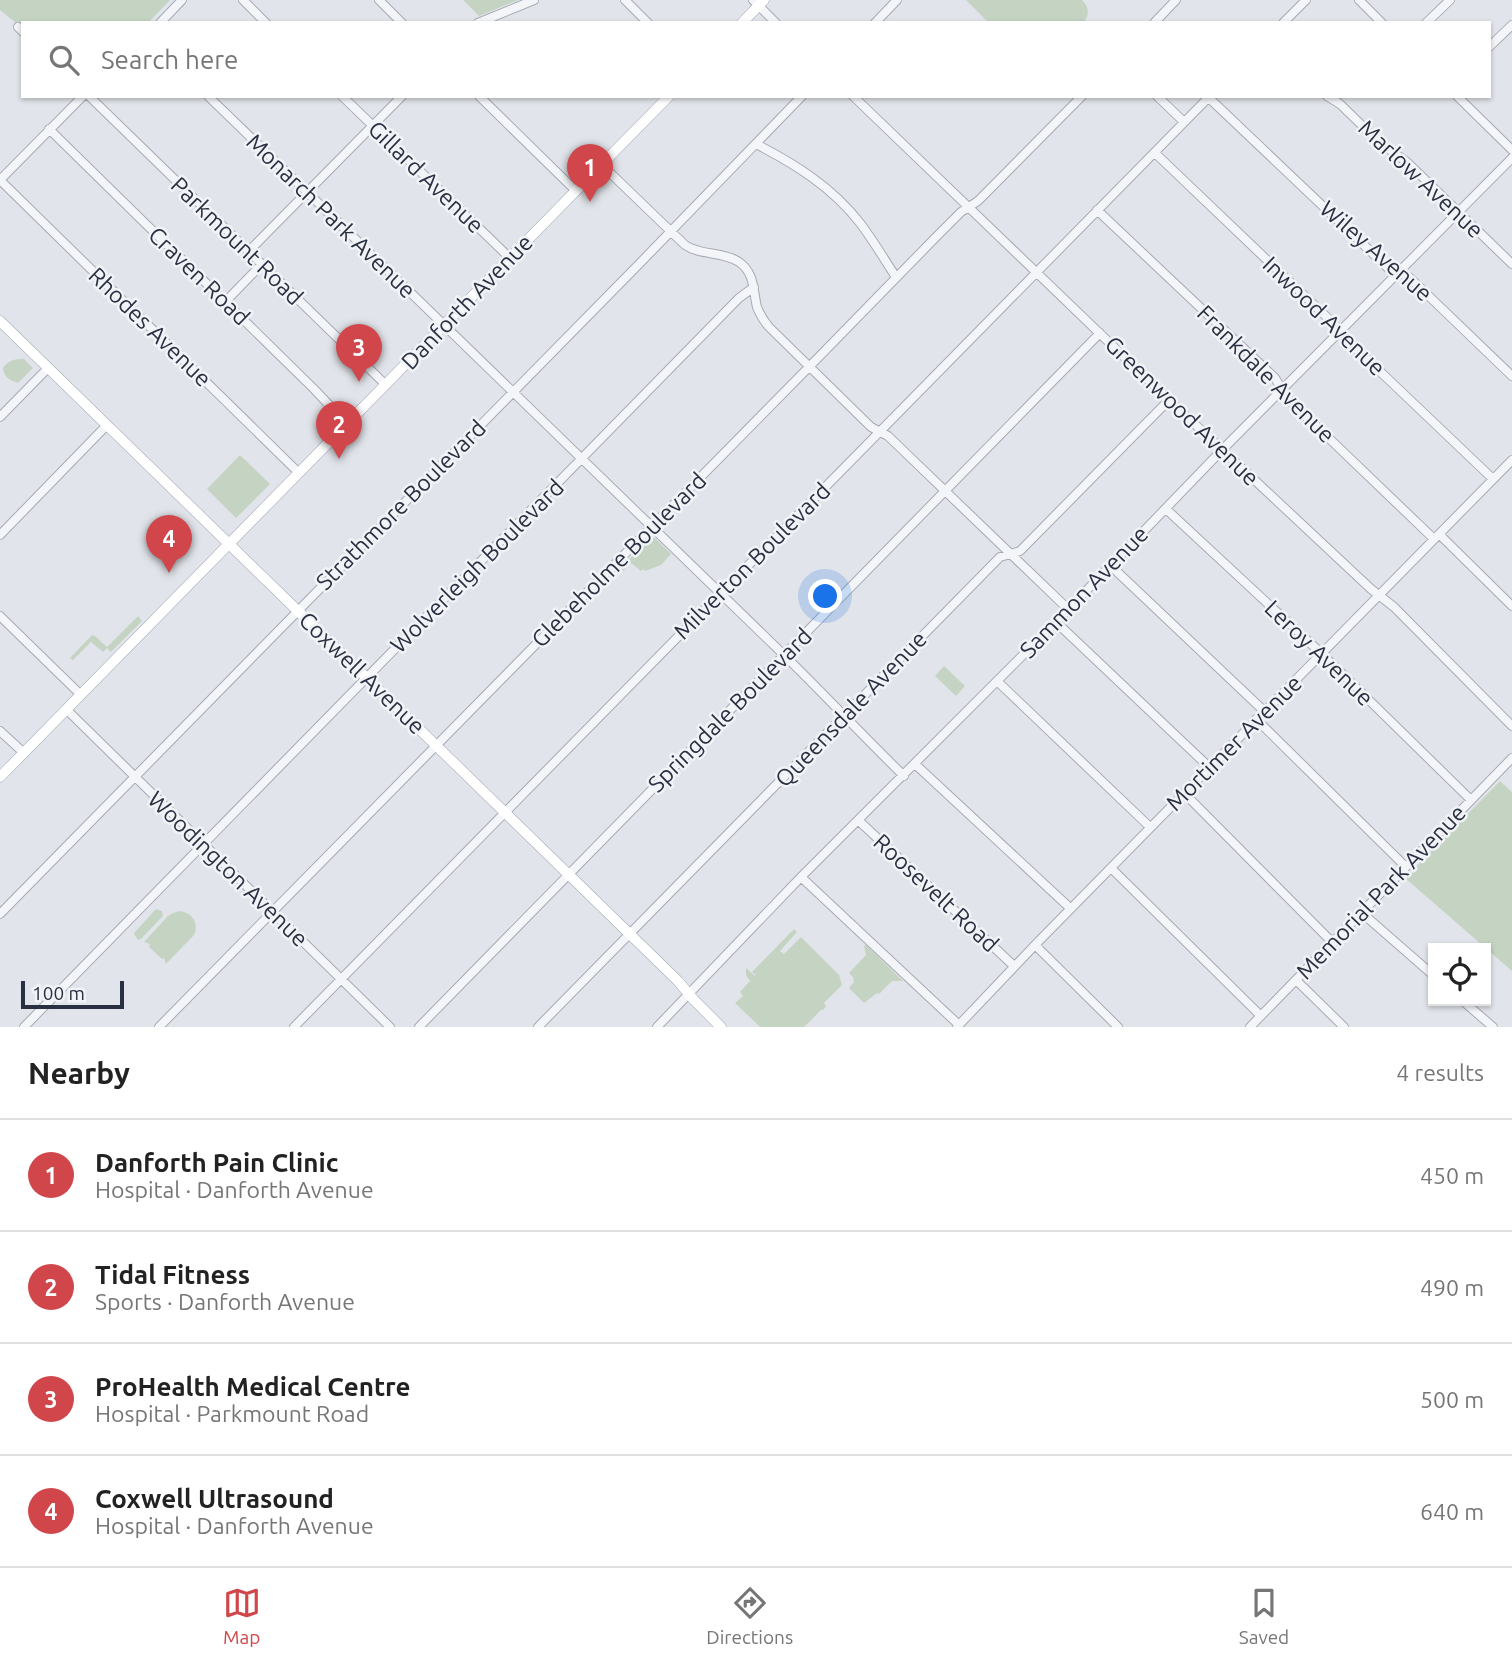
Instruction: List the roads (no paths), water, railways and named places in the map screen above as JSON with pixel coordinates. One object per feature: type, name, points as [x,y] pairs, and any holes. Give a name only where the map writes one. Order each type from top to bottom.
[{"type":"main road","points":[[744,21],[759,2]]},
{"type":"main road","name":"Danforth Avenue","points":[[0,777],[667,98]]},
{"type":"main road","name":"Coxwell Avenue","points":[[0,321],[569,874],[721,1027]]},
{"type":"street","points":[[162,21],[182,0]]},
{"type":"street","points":[[243,0],[264,21]]},
{"type":"street","points":[[379,0],[400,21]]},
{"type":"street","points":[[483,21],[534,0]]},
{"type":"street","points":[[625,0],[646,21]]},
{"type":"street","points":[[877,21],[897,0]]},
{"type":"street","points":[[1156,21],[1177,0]]},
{"type":"street","points":[[1285,21],[1306,0]]},
{"type":"street","points":[[1359,0],[1380,21]]},
{"type":"street","points":[[1428,21],[1450,0]]},
{"type":"street","points":[[759,2],[774,21]]},
{"type":"street","points":[[1491,45],[1512,25]]},
{"type":"street","points":[[0,180],[81,98]]},
{"type":"street","name":"Parkmount Road","points":[[91,98],[386,385]]},
{"type":"street","name":"Monarch Park Avenue","points":[[210,98],[652,526],[904,776]]},
{"type":"street","name":"Gillard Avenue","points":[[344,98],[510,258]]},
{"type":"street","points":[[248,252],[400,98]]},
{"type":"street","points":[[481,98],[576,191]]},
{"type":"street","name":"Strathmore Boulevard","points":[[0,914],[800,98]]},
{"type":"street","name":"Greenwood Avenue","points":[[855,98],[1169,400],[1394,607],[1512,726]]},
{"type":"street","name":"Glebeholme Boulevard","points":[[159,1027],[896,277],[967,206],[978,201],[1080,98]]},
{"type":"street","points":[[1159,98],[1184,122]]},
{"type":"street","name":"Milverton Boulevard","points":[[295,1027],[1208,98]]},
{"type":"street","name":"Wiley Avenue","points":[[1210,98],[1388,268],[1409,277],[1512,376]]},
{"type":"street","name":"Marlow Avenue","points":[[1330,98],[1380,143],[1407,162],[1512,264]]},
{"type":"street","points":[[1459,98],[1512,150]]},
{"type":"street","name":"Craven Road","points":[[49,130],[347,424]]},
{"type":"street","points":[[756,144],[815,179],[839,200],[861,224],[896,277]]},
{"type":"street","name":"Inwood Avenue","points":[[1154,153],[1493,479]]},
{"type":"street","name":"Sammon Avenue","points":[[657,1027],[801,877],[904,776],[1512,158]]},
{"type":"street","points":[[602,165],[690,249],[738,261],[749,273],[762,318],[784,342],[871,427],[888,436],[1068,609]]},
{"type":"street","name":"Rhodes Avenue","points":[[0,180],[299,473]]},
{"type":"street","name":"Frankdale Avenue","points":[[1097,209],[1275,378],[1287,398],[1512,606]]},
{"type":"street","points":[[225,302],[261,265]]},
{"type":"street","name":"Wolverleigh Boulevard","points":[[24,1027],[739,298],[754,287]]},
{"type":"street","name":"Springdale Boulevard","points":[[419,1027],[1100,333]]},
{"type":"street","points":[[0,417],[48,368]]},
{"type":"street","name":"Queensdale Avenue","points":[[538,1027],[1000,557],[1020,551],[1169,400]]},
{"type":"street","points":[[0,535],[107,425]]},
{"type":"street","name":"Mortimer Avenue","points":[[962,1025],[1070,908],[1512,460]]},
{"type":"street","name":"Leroy Avenue","points":[[1166,509],[1322,654],[1471,800]]},
{"type":"street","points":[[1111,566],[1264,711]]},
{"type":"street","points":[[0,616],[81,695]]},
{"type":"street","points":[[1056,622],[1209,767]]},
{"type":"street","points":[[997,681],[1150,827]]},
{"type":"street","name":"Woodington Avenue","points":[[67,710],[390,1027]]},
{"type":"street","points":[[1256,719],[1406,867]]},
{"type":"street","points":[[0,731],[24,753]]},
{"type":"street","name":"Memorial Park Avenue","points":[[1250,1027],[1512,758]]},
{"type":"street","points":[[915,764],[1070,908]]},
{"type":"street","points":[[1184,793],[1333,943]]},
{"type":"street","name":"Roosevelt Road","points":[[858,820],[1014,966]]},
{"type":"street","points":[[1111,868],[1261,1016]]},
{"type":"street","points":[[801,877],[962,1025]]},
{"type":"street","points":[[1362,913],[1428,971]]},
{"type":"street","name":"Roosevelt Road","points":[[1035,945],[1118,1027]]},
{"type":"street","points":[[1296,981],[1344,1027]]},
{"type":"street","points":[[1469,1006],[1493,1027]]},
{"type":"place","name":"Danforth Pain Clinic","points":[[590,202]]},
{"type":"place","name":"ProHealth Medical Centre","points":[[359,382]]},
{"type":"place","name":"Tidal Fitness","points":[[339,459]]},
{"type":"place","name":"Coxwell Ultrasound","points":[[169,573]]}]
